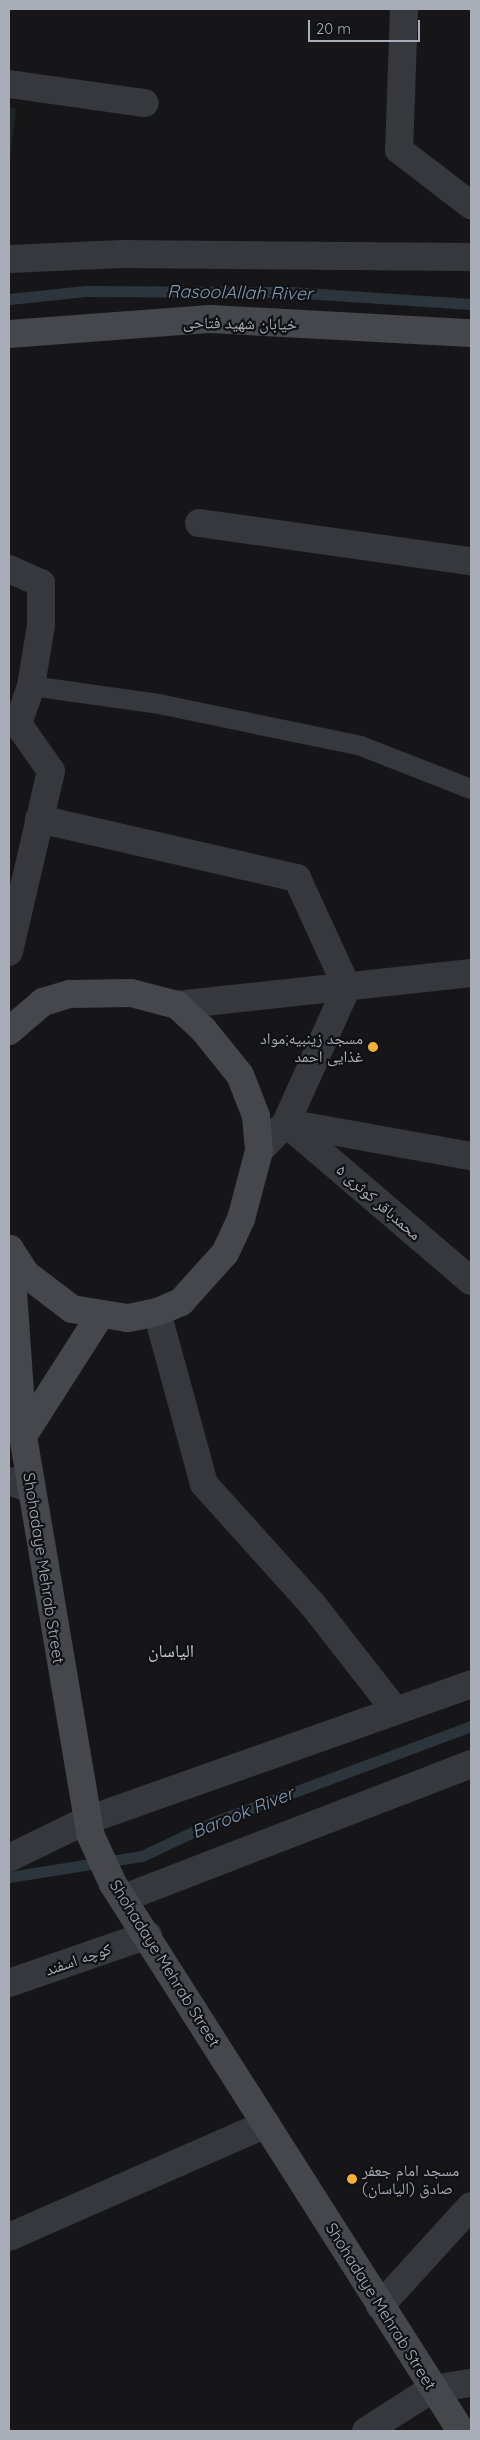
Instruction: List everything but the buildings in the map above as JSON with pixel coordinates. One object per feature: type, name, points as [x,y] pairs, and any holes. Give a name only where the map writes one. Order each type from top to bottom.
[{"type":"street","points":[[404,9],[399,150],[471,205]]},
{"type":"street","points":[[9,84],[145,103]]},
{"type":"street","points":[[9,259],[122,254],[471,257]]},
{"type":"street","name":"خیابان شهید فتاحی","points":[[9,334],[210,319],[471,333]]},
{"type":"street","points":[[199,523],[471,561]]},
{"type":"street","points":[[9,570],[41,582],[41,625],[31,686],[18,724],[51,771],[9,952]]},
{"type":"street","points":[[39,818],[297,878],[347,987],[286,1122],[259,1151]]},
{"type":"street","points":[[9,1000],[43,1002],[100,991],[130,993],[176,1006],[471,973]]},
{"type":"street","points":[[9,1031],[43,1002]]},
{"type":"street","points":[[10,1245],[26,1274],[46,1294],[72,1309],[99,1317],[128,1318],[157,1312],[181,1302],[225,1253],[241,1219],[259,1151],[256,1116],[240,1075],[203,1029],[176,1006]]},
{"type":"street","points":[[286,1122],[471,1156]]},
{"type":"street","name":"محمدباقر کوثری ۵","points":[[286,1122],[471,1281]]},
{"type":"street","name":"Shohadaye Mehrab Street","points":[[10,1245],[12,1324],[23,1436],[20,1485],[87,1828],[118,1891],[432,2389],[461,2431]]},
{"type":"street","points":[[157,1312],[204,1484],[313,1605],[395,1710]]},
{"type":"street","points":[[23,1436],[99,1317]]},
{"type":"street","points":[[9,1858],[395,1710],[471,1684]]},
{"type":"street","points":[[118,1891],[471,1764]]},
{"type":"street","name":"کوچه اسفند","points":[[9,1983],[148,1936]]},
{"type":"street","points":[[10,2233],[266,2124]]},
{"type":"street","points":[[380,2306],[471,2206]]},
{"type":"street","points":[[366,2431],[432,2389],[471,2383]]},
{"type":"lane","points":[[31,686],[159,704],[361,746],[471,789]]},
{"type":"shaded area","points":[[9,107],[16,109],[9,166]]},
{"type":"waterway","name":"RasoolAllah River","points":[[9,299],[86,291],[289,292],[471,304]]},
{"type":"waterway","name":"Barook River","points":[[9,1877],[142,1856],[214,1822],[471,1726]]},
{"type":"place","name":"مسجد زینبیه;مواد غذایی احمد","points":[[373,1047]]},
{"type":"place","name":"مسجد امام جعفر صادق (الیاسان)","points":[[352,2179]]},
{"type":"district","name":"الیاسان","points":[[171,1651]]}]
